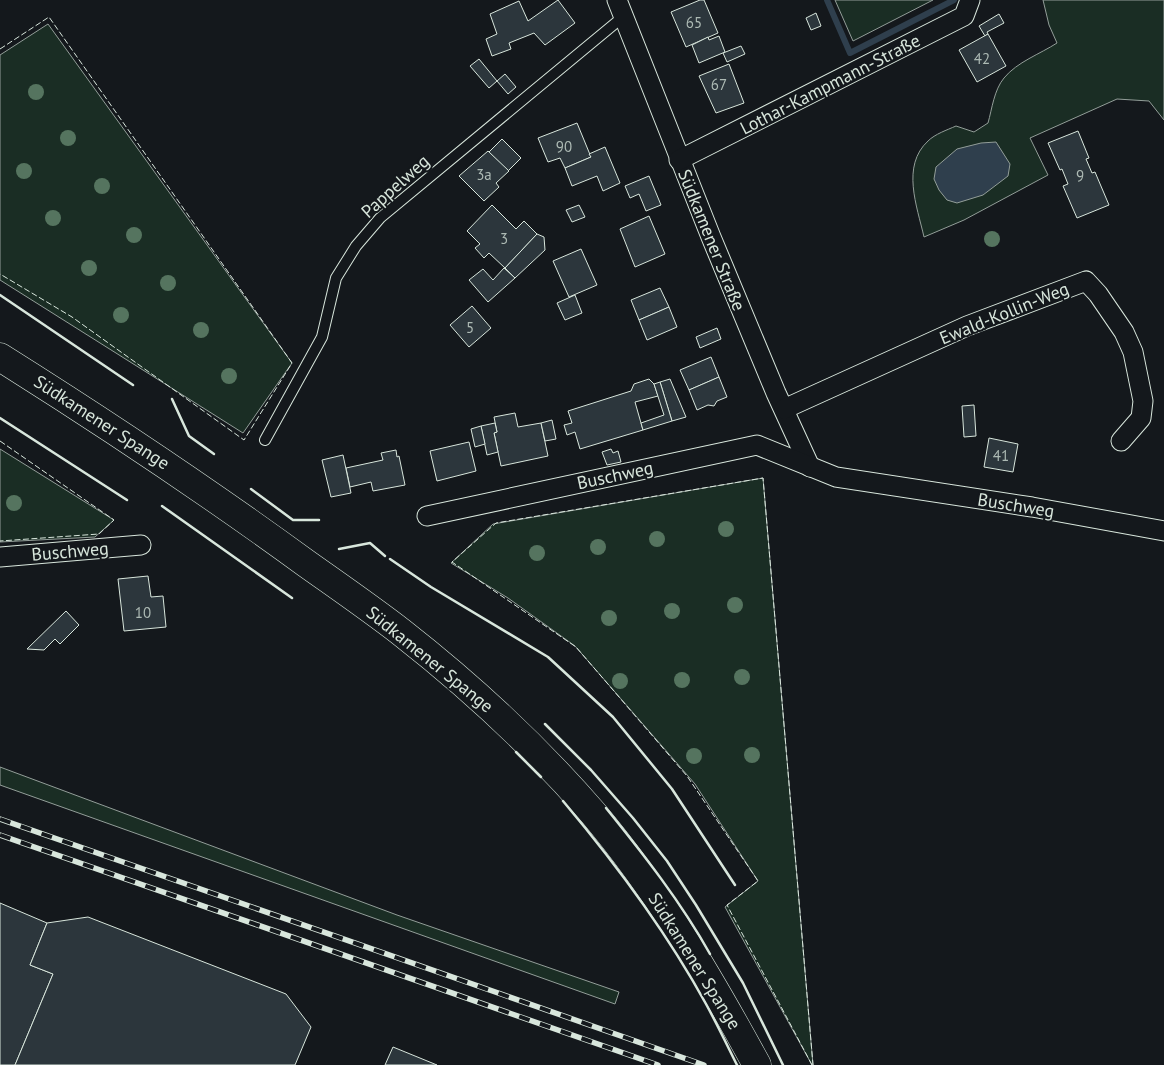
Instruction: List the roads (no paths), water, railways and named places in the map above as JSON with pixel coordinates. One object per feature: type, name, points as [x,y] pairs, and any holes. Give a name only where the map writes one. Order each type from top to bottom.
[{"type":"street","name":"Lothar-Kampmann-Straße","points":[[680,160],[964,16],[970,0]]},
{"type":"street","name":"Südkamener Straße","points":[[621,8],[680,160],[784,409],[805,465]]},
{"type":"street","name":"Ewald-Kollin-Weg","points":[[784,409],[967,326],[1086,281],[1098,294],[1124,332],[1133,352],[1143,401],[1141,418],[1121,441]]},
{"type":"street","name":"Südkamener Spange","points":[[0,357],[173,468],[392,625],[456,676],[530,745],[593,814],[645,881],[687,941],[757,1065]]},
{"type":"street","name":"Buschweg","points":[[427,516],[757,445],[836,477],[1032,507],[1164,530]]},
{"type":"street","name":"Buschweg","points":[[0,557],[141,545]]},
{"type":"lane","name":"Pappelweg","points":[[265,440],[322,337],[336,278],[356,246],[380,218],[621,8]]},
{"type":"water","points":[[996,142],[1010,164],[1008,176],[983,195],[957,203],[947,200],[939,190],[934,179],[936,167],[957,149],[981,143]]},
{"type":"waterway","points":[[827,0],[850,53],[954,0]]},
{"type":"railway","points":[[0,819],[704,1065]]},
{"type":"railway","points":[[0,835],[658,1065]]}]
